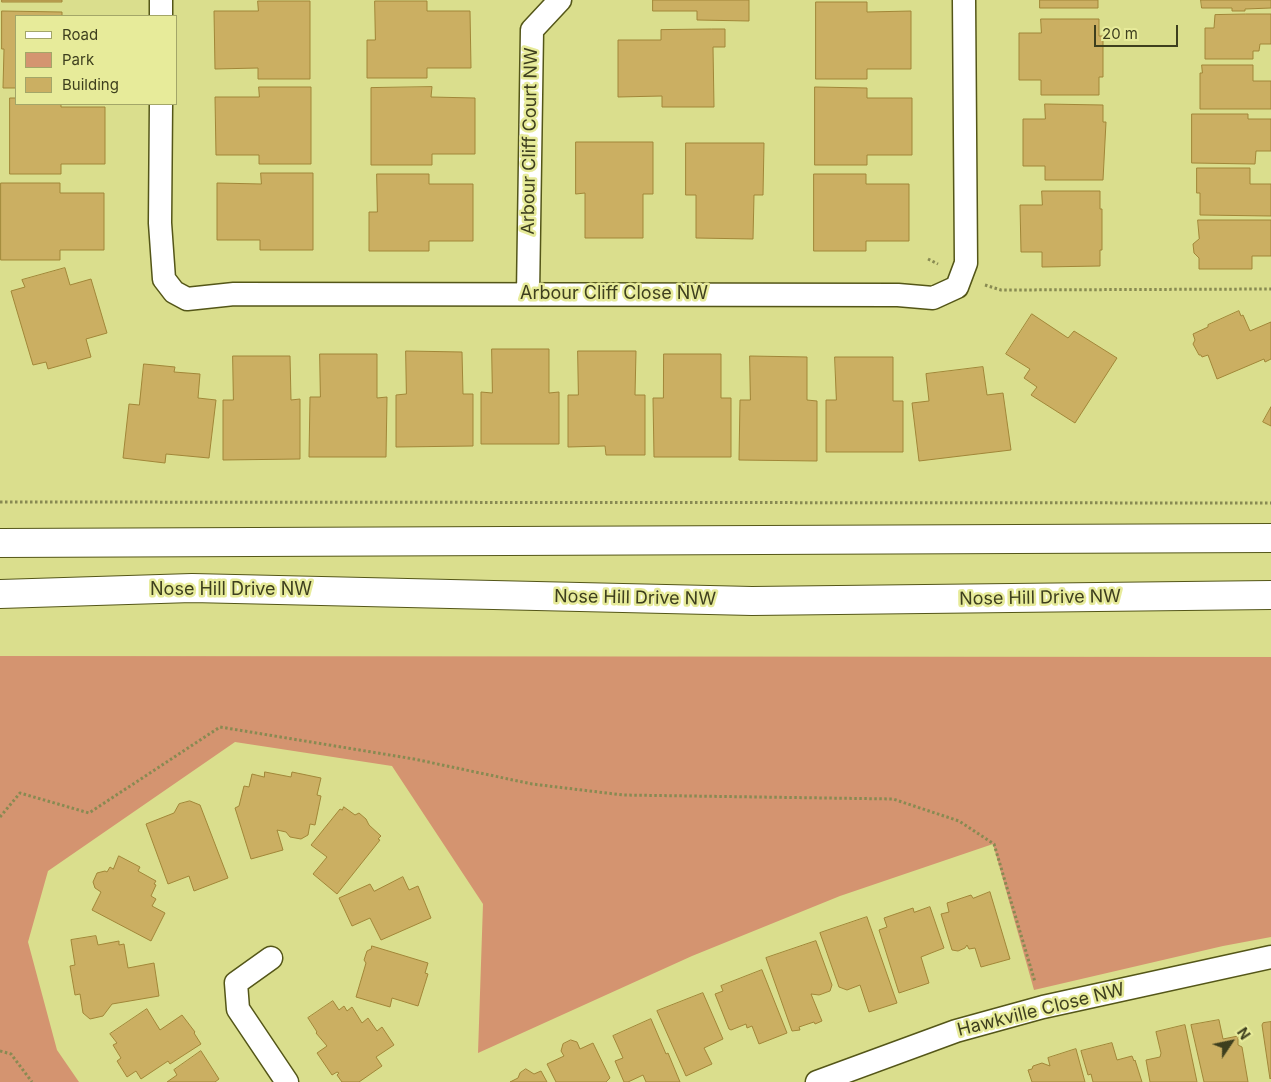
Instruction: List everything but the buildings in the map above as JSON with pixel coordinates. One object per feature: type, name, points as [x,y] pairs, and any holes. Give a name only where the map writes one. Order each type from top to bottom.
[{"type":"main road","points":[[0,542],[1271,538]]},
{"type":"main road","name":"Nose Hill Drive NW","points":[[0,594],[192,588],[752,601],[1271,595]]},
{"type":"street","points":[[161,0],[161,15]]},
{"type":"street","name":"Arbour Cliff Court NW","points":[[528,294],[532,30],[560,0]]},
{"type":"street","name":"Arbour Cliff Close NW","points":[[161,105],[160,224],[164,279],[174,292],[187,299],[234,294],[898,295],[933,298],[957,287],[966,263],[964,0]]},
{"type":"street","name":"Hawkville Close NW","points":[[817,1082],[956,1031],[1043,1007],[1271,957]]},
{"type":"street","points":[[271,958],[236,983],[238,1008],[287,1082]]},
{"type":"path","points":[[1001,290],[1271,289]]},
{"type":"path","points":[[0,502],[1271,503]]},
{"type":"path","points":[[0,816],[20,793],[89,813],[220,727],[414,760],[532,784],[623,795],[893,800],[959,821],[994,844],[1043,1007]]},
{"type":"path","points":[[0,1051],[10,1054],[32,1082]]},
{"type":"green space","points":[[0,656],[1271,657],[1271,937],[1223,946],[1034,990],[993,844],[840,896],[692,956],[478,1053],[483,904],[392,766],[235,742],[48,871],[28,942],[57,1050],[79,1082],[0,1082]]}]
